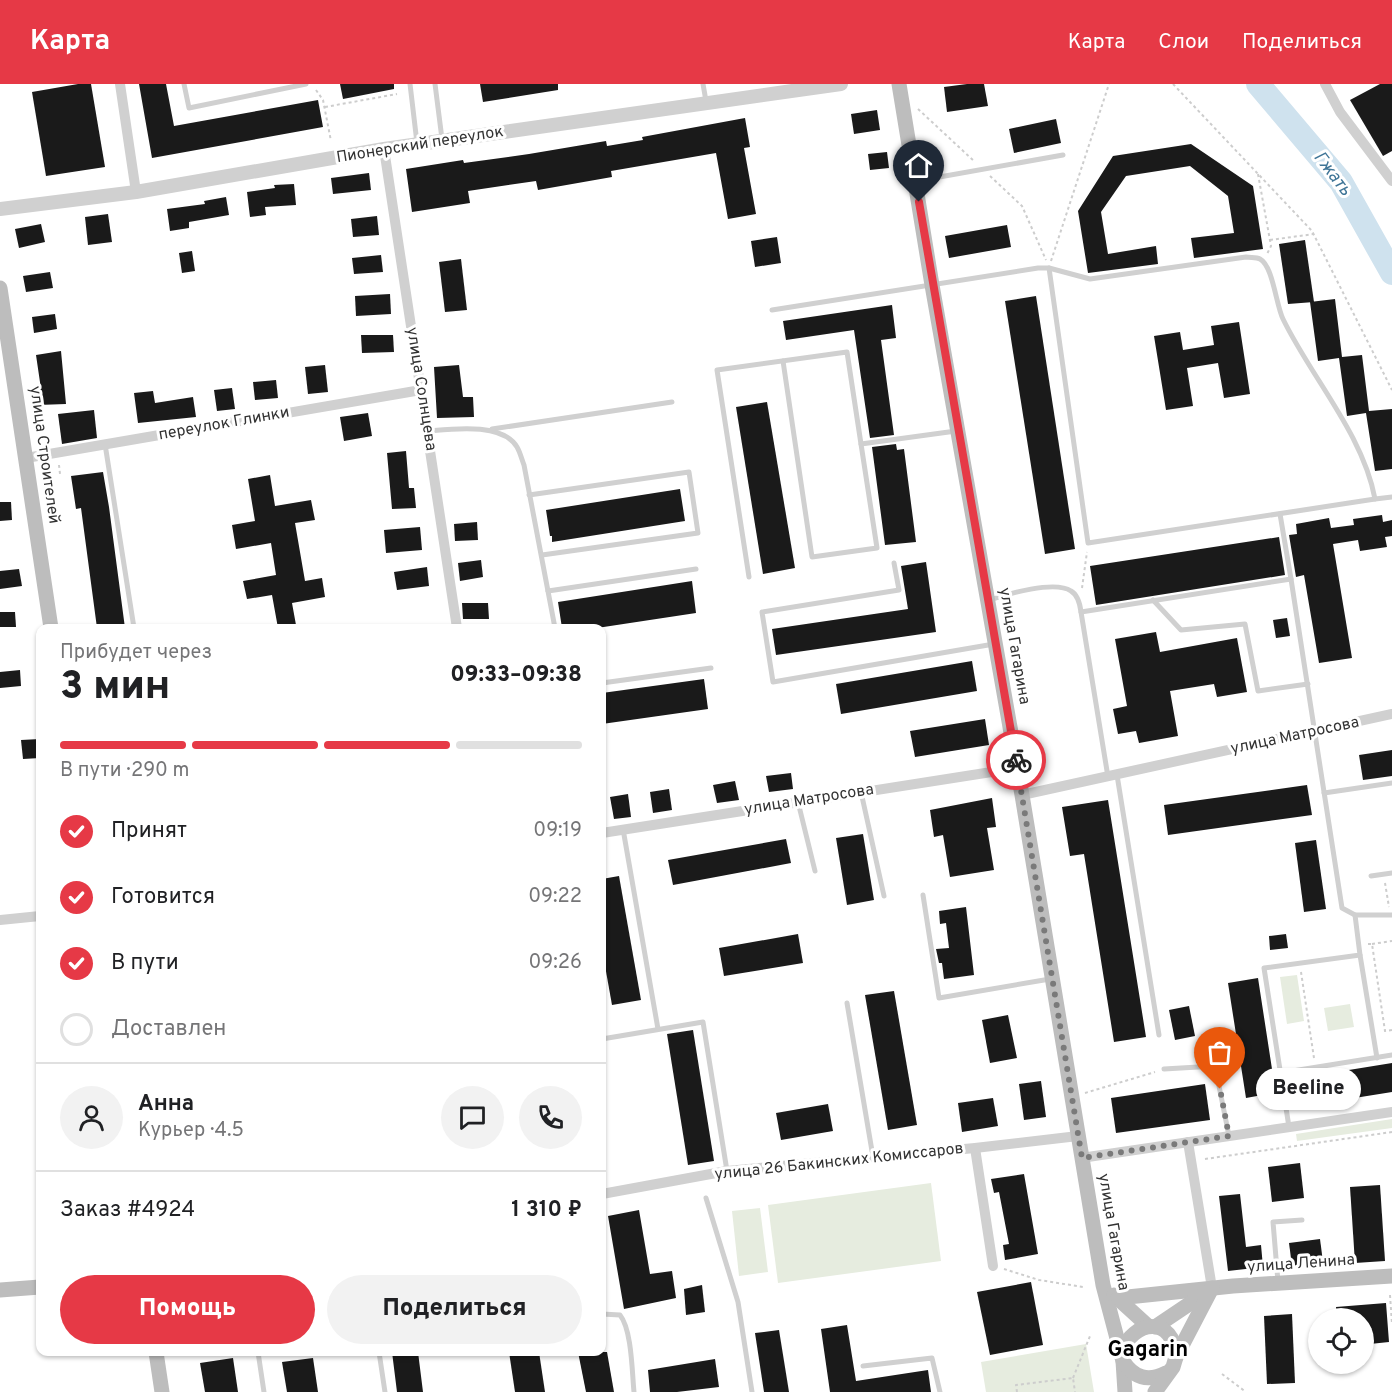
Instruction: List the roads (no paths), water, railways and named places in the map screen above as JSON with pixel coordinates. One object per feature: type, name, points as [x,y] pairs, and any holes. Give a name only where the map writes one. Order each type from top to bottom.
[{"type":"main road","name":"улица Гагарина","points":[[900,84],[1103,1285],[1121,1357],[1125,1392]]},
{"type":"main road","name":"улица Строителей","points":[[0,288],[50,624]]},
{"type":"main road","name":"улица Ленина","points":[[1118,1298],[1212,1288],[1392,1275]]},
{"type":"main road","points":[[1103,1285],[1152,1327],[1164,1331],[1171,1338],[1176,1357]]},
{"type":"main road","points":[[0,1290],[36,1287]]},
{"type":"main road","points":[[1167,1373],[1156,1378],[1144,1378],[1133,1373],[1121,1357],[1131,1335],[1136,1330],[1152,1327],[1212,1288]]},
{"type":"main road","points":[[1155,1392],[1173,1366],[1212,1288]]},
{"type":"main road","points":[[158,1356],[162,1392]]},
{"type":"street","points":[[120,84],[136,192]]},
{"type":"street","name":"Пионерский переулок","points":[[0,209],[136,192],[384,149],[841,84]]},
{"type":"street","points":[[1325,84],[1340,112],[1392,181]]},
{"type":"street","name":"улица Солнцева","points":[[384,149],[456,624]]},
{"type":"street","name":"переулок Глинки","points":[[26,458],[421,390]]},
{"type":"street","name":"улица Матросова","points":[[1022,795],[1392,714]]},
{"type":"street","name":"улица Матросова","points":[[606,832],[1017,768]]},
{"type":"street","points":[[0,920],[36,916]]},
{"type":"street","points":[[1082,1158],[1392,1112]]},
{"type":"street","name":"улица 26 Бакинских Комиссаров","points":[[606,1193],[727,1171],[1078,1136]]},
{"type":"street","points":[[1188,1142],[1212,1288]]},
{"type":"street","points":[[975,1148],[993,1266]]},
{"type":"lane","points":[[184,84],[189,108],[306,84]]},
{"type":"lane","points":[[410,84],[417,144]]},
{"type":"lane","points":[[435,84],[442,141]]},
{"type":"lane","points":[[703,84],[706,103]]},
{"type":"lane","points":[[915,182],[1063,155]]},
{"type":"lane","points":[[772,310],[1038,268],[1049,268],[1090,279],[1246,257],[1258,258],[1264,262],[1269,272],[1282,317],[1335,407],[1366,466],[1375,499]]},
{"type":"lane","points":[[1049,268],[1088,543],[1392,497]]},
{"type":"lane","points":[[749,578],[717,370],[847,352],[877,548],[812,557],[783,361]]},
{"type":"lane","points":[[427,431],[488,430],[672,402]]},
{"type":"lane","points":[[488,430],[510,438],[517,447],[524,465],[554,624]]},
{"type":"lane","points":[[861,444],[958,431]]},
{"type":"lane","points":[[105,444],[133,624]]},
{"type":"lane","points":[[530,495],[689,472],[698,533],[542,555]]},
{"type":"lane","points":[[1280,514],[1342,908],[1355,915],[1391,915]]},
{"type":"lane","points":[[894,563],[899,590],[762,612],[773,682],[996,644]]},
{"type":"lane","points":[[549,591],[696,569]]},
{"type":"lane","points":[[1082,612],[1291,579]]},
{"type":"lane","points":[[988,601],[1018,591],[1058,588],[1068,589],[1075,594],[1080,605],[1159,1035]]},
{"type":"lane","points":[[1154,600],[1181,630],[1245,624],[1258,691],[1308,684]]},
{"type":"lane","points":[[606,682],[711,668]]},
{"type":"lane","points":[[1324,793],[1392,783]]},
{"type":"lane","points":[[861,792],[884,896]]},
{"type":"lane","points":[[798,802],[815,871]]},
{"type":"lane","points":[[623,829],[658,1029]]},
{"type":"lane","points":[[1371,876],[1392,873]]},
{"type":"lane","points":[[923,895],[939,998],[1051,979]]},
{"type":"lane","points":[[1355,915],[1377,1058]]},
{"type":"lane","points":[[1288,1127],[1264,968],[1360,955]]},
{"type":"lane","points":[[847,1003],[873,1157]]},
{"type":"lane","points":[[606,1038],[703,1022],[727,1171]]},
{"type":"lane","points":[[1280,1072],[1392,1055]]},
{"type":"lane","points":[[1164,1070],[1215,1066],[1229,1136]]},
{"type":"lane","points":[[706,1198],[738,1302],[752,1392]]},
{"type":"lane","points":[[1278,1283],[1273,1222],[1302,1220]]},
{"type":"lane","points":[[606,1314],[620,1316],[623,1319],[634,1392]]},
{"type":"lane","points":[[259,1356],[264,1392]]},
{"type":"lane","points":[[380,1356],[385,1392]]},
{"type":"lane","points":[[863,1366],[932,1358],[939,1392]]},
{"type":"waterway","name":"Гжать","points":[[1258,84],[1341,182],[1392,273]]},
{"type":"place","name":"Beeline","points":[[1220,1089]]},
{"type":"district","name":"Gagarin","points":[[1148,1350]]}]
